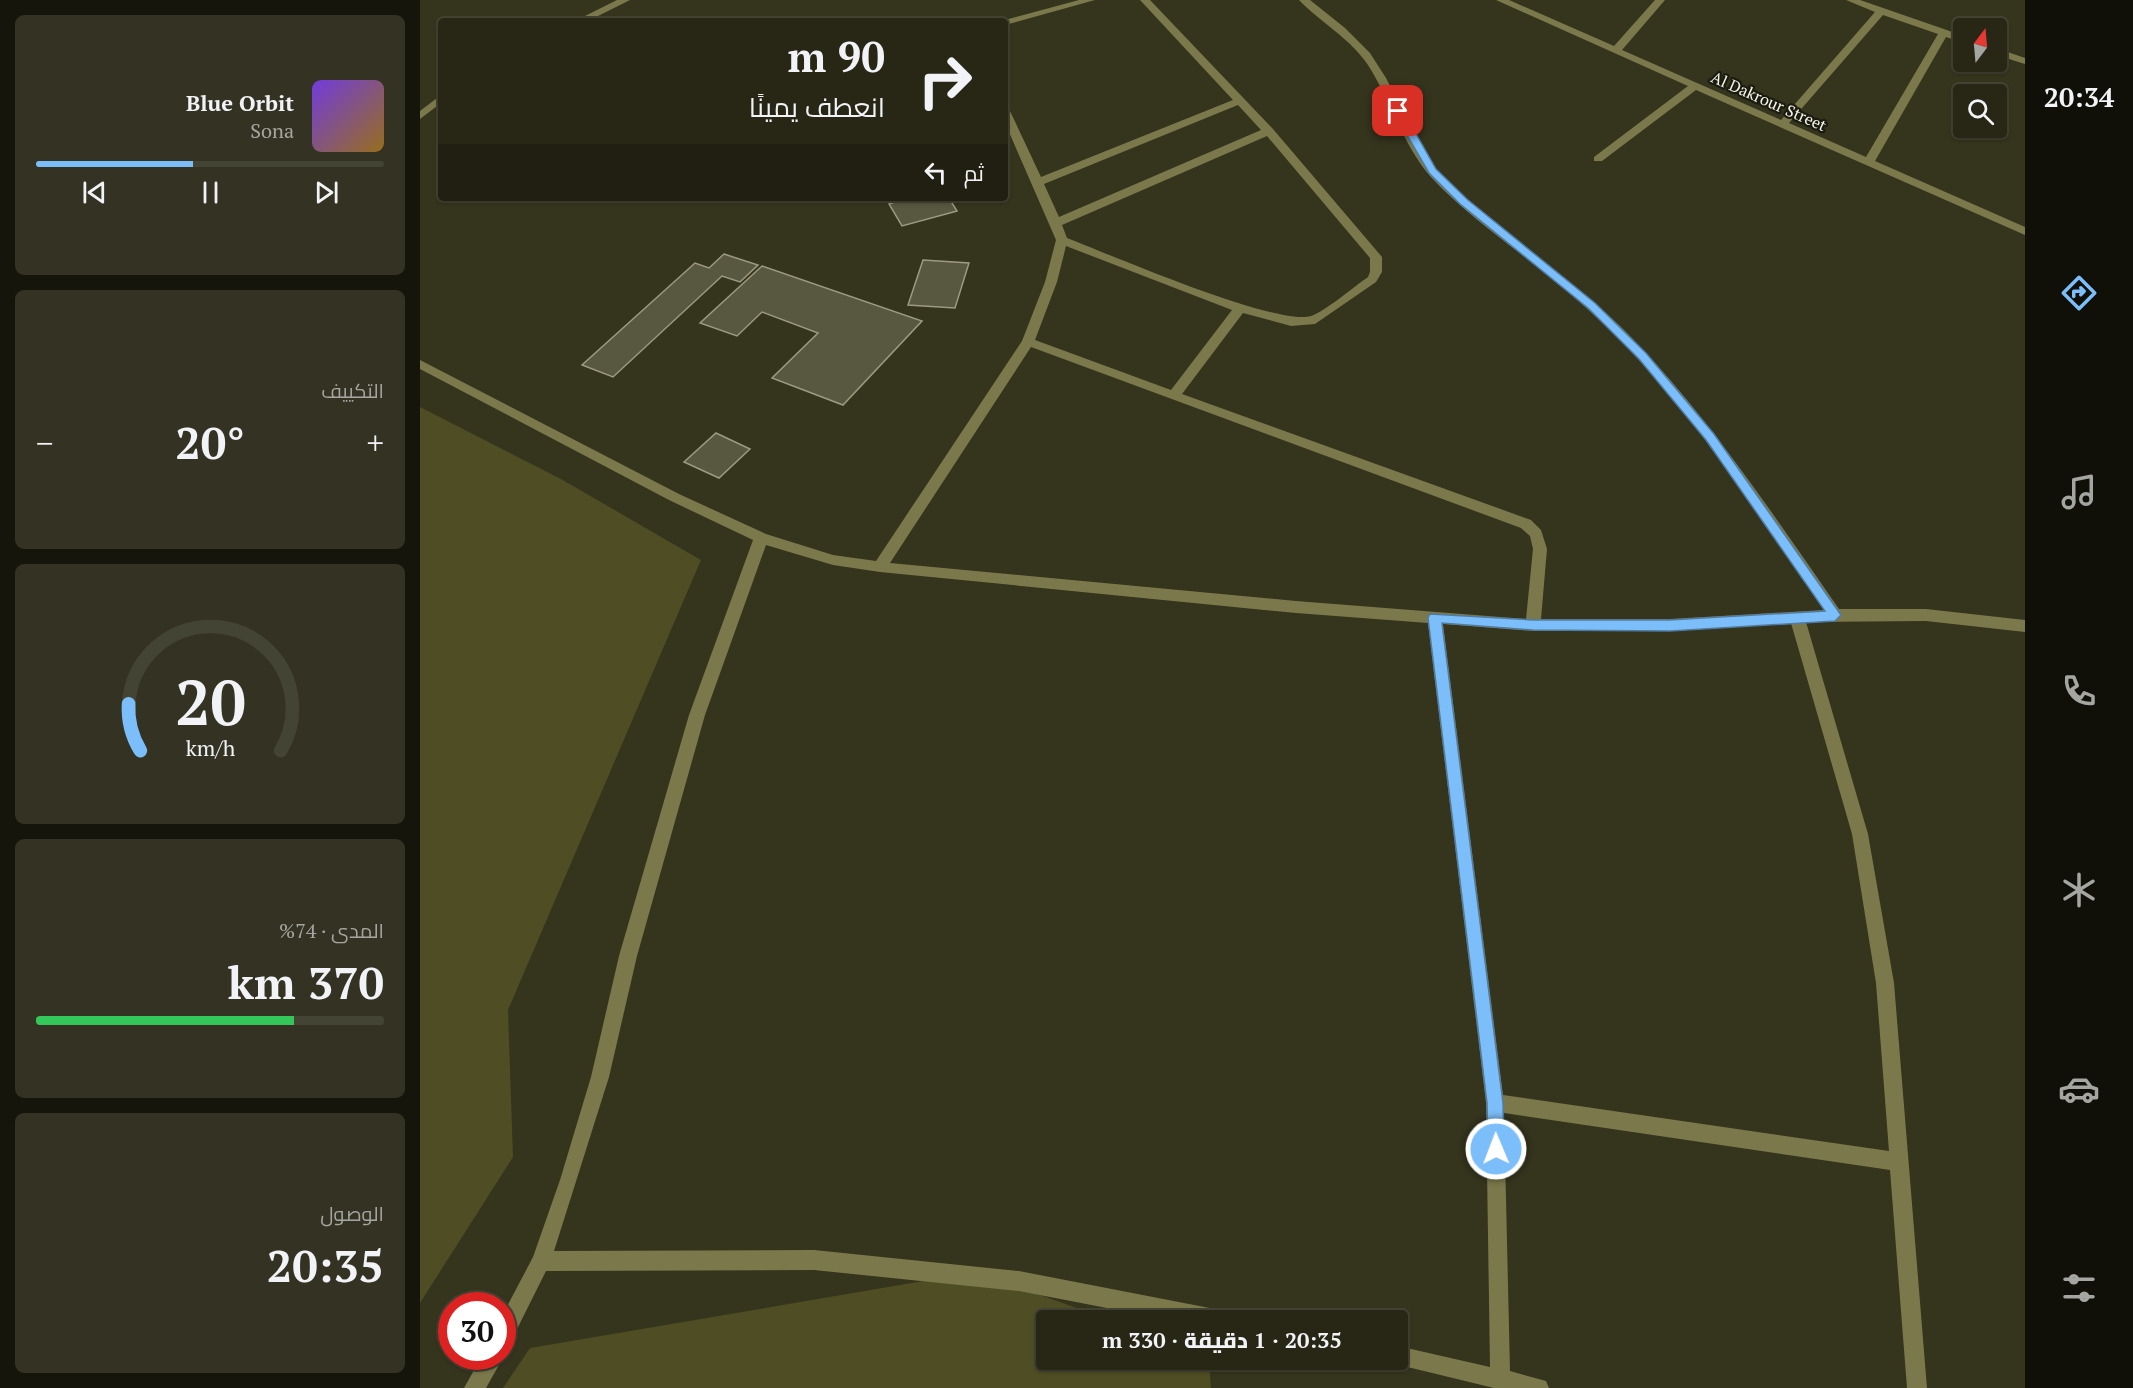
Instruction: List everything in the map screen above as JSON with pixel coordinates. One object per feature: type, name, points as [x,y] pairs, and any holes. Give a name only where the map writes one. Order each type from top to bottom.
[{"type":"street","points":[[586,18],[624,0]]},
{"type":"street","points":[[1008,21],[1090,0]]},
{"type":"street","points":[[1062,240],[1240,308],[1291,322],[1315,320],[1371,279],[1376,272],[1376,257],[1269,131],[1145,0]]},
{"type":"street","points":[[1304,0],[1353,41],[1372,64],[1432,171],[1464,202],[1592,305],[1642,356],[1710,437],[1835,615]]},
{"type":"street","name":"Al Dakrour Street","points":[[1501,0],[2022,230]]},
{"type":"street","points":[[1616,50],[1660,0]]},
{"type":"street","points":[[1851,0],[1953,36]]},
{"type":"street","points":[[1783,124],[1881,11]]},
{"type":"street","points":[[1869,162],[1943,33]]},
{"type":"street","points":[[2007,55],[2025,61]]},
{"type":"street","points":[[1598,159],[1696,85]]},
{"type":"street","points":[[1038,182],[1241,100]]},
{"type":"street","points":[[420,116],[438,101]]},
{"type":"street","points":[[420,116],[438,113]]},
{"type":"street","points":[[880,567],[1028,342],[1052,282],[1062,240],[1008,117]]},
{"type":"street","points":[[1056,223],[1269,131]]},
{"type":"street","points":[[2022,230],[2025,216]]},
{"type":"street","points":[[1174,395],[1240,308]]},
{"type":"street","points":[[1028,342],[1526,524],[1536,534],[1540,549],[1533,625]]},
{"type":"street","points":[[420,364],[674,497],[761,538],[833,560],[880,567],[1296,607],[1533,625],[1670,626],[1835,615],[1926,615],[2025,626]]},
{"type":"street","points":[[516,1310],[541,1261],[569,1180],[600,1077],[628,956],[697,715],[761,538]]},
{"type":"street","points":[[1435,618],[1495,1103],[1500,1378]]},
{"type":"street","points":[[1797,618],[1860,834],[1885,983],[1917,1388]]},
{"type":"street","points":[[1495,1103],[1900,1162]]},
{"type":"street","points":[[541,1261],[814,1260],[1019,1281],[1168,1310]]},
{"type":"street","points":[[1408,1358],[1539,1388]]},
{"type":"street","points":[[474,1388],[485,1370]]},
{"type":"shaded area","points":[[420,407],[561,479],[701,560],[508,1010],[513,1157],[420,1303]]},
{"type":"shaded area","points":[[976,1272],[1082,1310],[1036,1310],[1036,1370],[1210,1370],[1211,1388],[503,1388],[530,1348]]},
{"type":"building","points":[[898,201],[951,201],[957,211],[902,226],[889,204]]},
{"type":"building","points":[[724,254],[758,265],[740,282],[722,276],[613,377],[582,365],[695,263],[709,268]]},
{"type":"building","points":[[923,260],[969,263],[955,308],[908,305]]},
{"type":"building","points":[[762,266],[922,321],[843,405],[772,378],[818,333],[762,312],[737,336],[700,323]]},
{"type":"building","points":[[716,433],[750,449],[719,478],[684,462]]},
{"type":"route","points":[[1398,111],[1432,171],[1464,202],[1592,305],[1642,356],[1710,437],[1835,615],[1670,626],[1533,625],[1435,618],[1495,1103],[1496,1149]]}]
